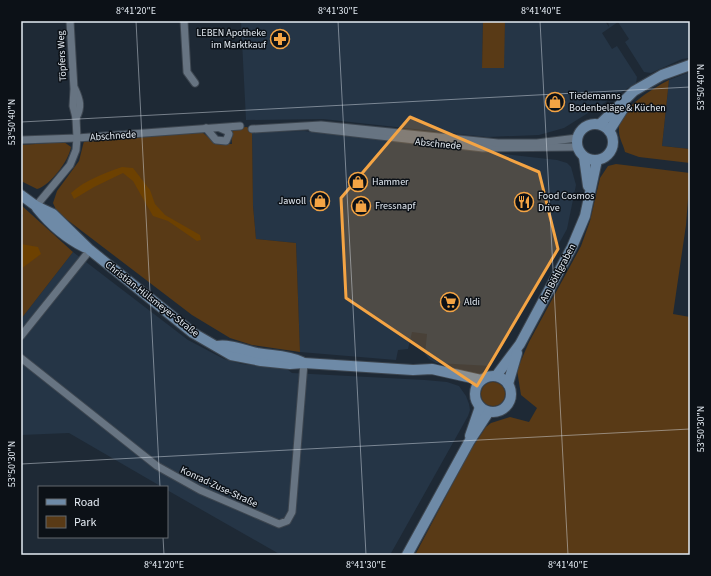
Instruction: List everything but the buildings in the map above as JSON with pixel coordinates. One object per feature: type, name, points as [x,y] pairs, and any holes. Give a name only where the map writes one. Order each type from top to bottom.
[{"type":"street","name":"Töpfers Weg","points":[[36,206],[70,165],[76,150],[76,118],[80,110],[80,99],[74,89],[70,21]]},
{"type":"street","points":[[184,21],[186,72],[195,83]]},
{"type":"street","points":[[600,124],[609,131],[613,142],[612,147],[606,156],[597,160],[584,157],[577,142],[583,128],[588,125],[600,124],[628,96],[662,75],[690,65]]},
{"type":"street","points":[[609,131],[614,121],[641,88]]},
{"type":"street","name":"Abschnede","points":[[252,129],[321,125],[356,127],[498,143],[577,142]]},
{"type":"street","name":"Abschnede","points":[[21,140],[77,138],[240,126]]},
{"type":"street","points":[[206,128],[216,140],[226,141],[229,134],[227,131],[220,128]]},
{"type":"street","name":"Am Böhlgraben","points":[[584,157],[588,198]]},
{"type":"street","name":"Am Böhlgraben","points":[[496,376],[520,344],[572,247],[585,216],[597,160]]},
{"type":"street","name":"Christian-Hülsmeyer-Straße","points":[[21,195],[36,206],[53,214],[90,250],[193,333],[216,346],[225,345],[259,353],[284,356],[304,363],[444,371],[481,380]]},
{"type":"street","points":[[21,336],[90,250]]},
{"type":"street","name":"Am Böhlgraben","points":[[508,384],[520,344]]},
{"type":"street","name":"Konrad-Zuse-Straße","points":[[21,358],[136,451],[163,470],[200,490],[279,524],[287,520],[292,513],[304,363]]},
{"type":"street","name":"Christian-Hülsmeyer-Straße","points":[[413,370],[428,376],[459,381],[475,390]]},
{"type":"street","points":[[496,376],[503,379],[508,384],[511,397],[509,404],[498,412],[484,410],[474,396],[475,390],[481,380],[487,377],[496,376]]},
{"type":"street","points":[[407,555],[469,442],[473,424],[484,410]]},
{"type":"highlighted area","points":[[410,117],[539,172],[558,249],[477,386],[346,298],[341,198]]},
{"type":"shaded area","points":[[241,21],[483,21],[482,68],[503,68],[505,21],[605,21],[609,27],[608,21],[690,21],[690,58],[682,59],[651,73],[644,72],[625,42],[629,39],[618,22],[602,33],[612,49],[617,46],[637,77],[636,83],[564,128],[539,135],[487,137],[323,119],[246,120]]},
{"type":"shaded area","points":[[690,72],[690,149],[662,146],[669,80]]},
{"type":"shaded area","points":[[304,131],[557,160],[567,163],[571,167],[576,185],[567,229],[491,366],[436,363],[429,359],[425,354],[427,334],[412,332],[408,349],[398,350],[396,360],[300,352],[296,243],[256,239],[253,206],[252,132]]},
{"type":"shaded area","points":[[122,167],[133,168],[150,190],[155,204],[165,215],[200,235],[201,240],[197,241],[168,221],[153,216],[133,181],[123,173],[94,187],[74,199],[71,193],[82,184],[102,174]]},
{"type":"shaded area","points":[[21,244],[38,247],[41,254],[21,269]]},
{"type":"shaded area","points":[[73,252],[188,340],[224,359],[242,364],[287,369],[292,373],[447,382],[459,386],[466,396],[470,410],[390,555],[281,555],[168,491],[168,486],[160,486],[69,433],[21,435],[21,319]]},
{"type":"green space","points":[[483,21],[505,21],[504,68],[482,68]]},
{"type":"green space","points":[[669,80],[662,146],[690,149],[690,163],[639,157],[625,152],[620,137],[620,123],[629,108],[645,94]]},
{"type":"green space","points":[[247,127],[252,132],[253,206],[256,239],[296,243],[300,352],[252,345],[230,338],[192,315],[57,212],[53,203],[57,191],[79,161],[84,141],[202,132],[216,144],[232,144],[231,128]]},
{"type":"green space","points":[[64,142],[71,147],[67,159],[48,183],[37,189],[21,181],[21,145]]},
{"type":"green space","points":[[616,164],[690,173],[686,225],[673,314],[690,317],[690,555],[415,555],[470,451],[486,427],[491,423],[510,417],[529,422],[537,408],[521,395],[517,370],[529,342],[581,246],[590,221],[600,178],[608,166]]},
{"type":"green space","points":[[21,205],[73,252],[21,319],[21,221],[23,215],[21,213]]},
{"type":"green space","points":[[493,382],[502,385],[505,394],[502,403],[493,406],[484,403],[481,394],[484,385]]},
{"type":"place","name":"LEBEN Apotheke im Marktkauf","points":[[280,39]]},
{"type":"place","name":"Tiedemanns Bodenbeläge & Küchen","points":[[555,102]]},
{"type":"place","name":"Hammer","points":[[358,182]]},
{"type":"place","name":"Jawoll","points":[[320,201]]},
{"type":"place","name":"Food Cosmos Drive","points":[[524,202]]},
{"type":"place","name":"Fressnapf","points":[[361,206]]},
{"type":"place","name":"Aldi","points":[[450,302]]}]
